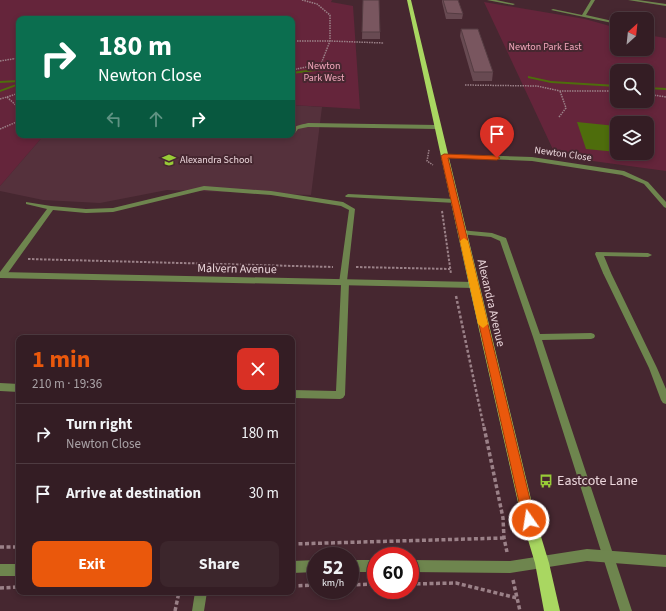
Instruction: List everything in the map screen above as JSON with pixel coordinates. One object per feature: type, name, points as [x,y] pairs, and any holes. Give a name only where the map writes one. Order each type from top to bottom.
[{"type":"main road","name":"Alexandra Avenue","points":[[409,0],[437,127],[529,520],[542,563],[552,611]]},
{"type":"street","points":[[489,0],[513,4]]},
{"type":"street","points":[[584,16],[593,0]]},
{"type":"street","points":[[630,0],[666,5]]},
{"type":"street","points":[[554,10],[610,22]]},
{"type":"street","points":[[295,129],[308,125],[437,127]]},
{"type":"street","name":"Newton Close","points":[[444,156],[532,159],[624,173],[646,183],[666,206]]},
{"type":"street","points":[[28,203],[51,208],[86,211],[113,210],[204,188],[270,193],[343,204],[352,209],[345,267],[340,395],[295,394]]},
{"type":"street","points":[[348,196],[455,201]]},
{"type":"street","points":[[1,275],[51,208]]},
{"type":"street","points":[[462,232],[492,235],[503,240],[537,337],[626,611]]},
{"type":"street","points":[[648,255],[599,254],[653,368],[666,400]]},
{"type":"street","name":"Malvern Avenue","points":[[1,275],[474,285]]},
{"type":"street","points":[[537,337],[591,336]]},
{"type":"street","points":[[0,387],[16,388]]},
{"type":"street","points":[[419,566],[510,567],[587,555],[666,561]]},
{"type":"street","points":[[295,567],[307,566]]},
{"type":"street","points":[[0,570],[16,570]]},
{"type":"street","points":[[198,611],[201,595]]},
{"type":"path","points":[[295,69],[321,64],[330,41],[330,15],[323,8],[308,1],[302,0]]},
{"type":"path","points":[[295,41],[384,43]]},
{"type":"path","points":[[0,61],[16,58]]},
{"type":"path","points":[[465,85],[537,86],[560,91],[610,91]]},
{"type":"path","points":[[559,117],[566,108],[560,91]]},
{"type":"path","points":[[0,99],[16,94]]},
{"type":"path","points":[[654,95],[666,97]]},
{"type":"path","points":[[7,97],[16,106]]},
{"type":"path","points":[[0,129],[16,122]]},
{"type":"path","points":[[440,201],[450,269],[503,518],[504,538],[520,611]]},
{"type":"path","points":[[14,258],[450,269]]},
{"type":"path","points":[[295,544],[504,538]]},
{"type":"path","points":[[0,547],[16,547]]},
{"type":"path","points":[[419,584],[456,583],[517,598]]},
{"type":"path","points":[[295,586],[307,585]]},
{"type":"path","points":[[0,588],[16,587]]},
{"type":"path","points":[[175,611],[178,595]]},
{"type":"shaded area","name":"Alexandra School","points":[[295,105],[322,107],[311,195],[167,190],[100,203],[43,200],[0,191],[0,186],[41,138],[295,138]]},
{"type":"shaded area","points":[[577,122],[610,125],[610,151],[586,149]]},
{"type":"green space","name":"Newton Park West","points":[[0,0],[332,0],[331,2],[353,6],[360,109],[295,105],[295,16],[16,16],[16,138],[41,138],[0,186]]},
{"type":"green space","name":"Newton Park East","points":[[484,2],[585,19],[610,26],[610,56],[654,56],[654,36],[666,38],[666,171],[556,156]]},
{"type":"building","points":[[363,0],[379,0],[380,32],[362,32]]},
{"type":"building","points":[[443,0],[458,0],[463,14],[447,13]]},
{"type":"building","points":[[461,29],[478,29],[493,72],[474,72]]},
{"type":"waterway","points":[[295,73],[330,68]]},
{"type":"waterway","points":[[529,77],[551,82],[610,86]]},
{"type":"waterway","points":[[0,82],[16,81]]},
{"type":"waterway","points":[[0,91],[16,85]]},
{"type":"waterway","points":[[654,88],[666,89]]},
{"type":"slow traffic","points":[[464,241],[483,324]]},
{"type":"place","name":"Alexandra School","points":[[169,160]]},
{"type":"place","name":"Eastcote Lane","points":[[546,481]]},
{"type":"route","points":[[497,158],[444,156],[529,520]]}]
